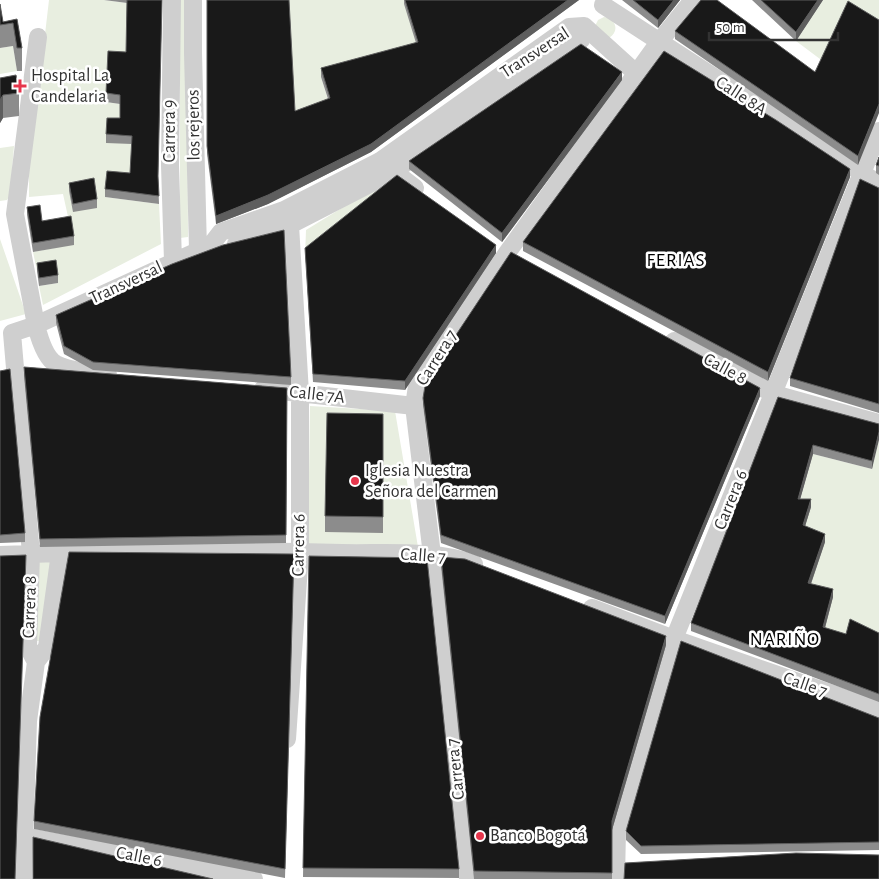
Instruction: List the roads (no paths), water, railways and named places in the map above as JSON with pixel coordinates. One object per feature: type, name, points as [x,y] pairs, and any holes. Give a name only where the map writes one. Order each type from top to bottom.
[{"type":"street","name":"Carrera 9","points":[[172,0],[170,165],[173,261]]},
{"type":"street","name":"los rejeros","points":[[193,0],[193,63],[205,247]]},
{"type":"street","name":"Carrera 7","points":[[468,879],[414,406],[417,386],[507,253],[659,42],[693,0]]},
{"type":"street","name":"Calle 8A","points":[[603,3],[659,42],[879,184]]},
{"type":"street","points":[[603,3],[584,26],[637,74]]},
{"type":"street","name":"Transversal","points":[[6,331],[36,325],[205,247],[225,248],[386,166],[569,28],[584,26]]},
{"type":"street","points":[[38,37],[8,215],[40,342],[55,364],[90,374],[128,377]]},
{"type":"street","name":"Carrera 6","points":[[616,872],[617,830],[674,639],[879,131]]},
{"type":"street","points":[[386,166],[431,199]]},
{"type":"street","name":"Carrera 6","points":[[286,757],[300,552],[300,393],[287,218]]},
{"type":"street","points":[[492,242],[507,253],[525,262]]},
{"type":"street","points":[[0,348],[2,347],[6,331]]},
{"type":"street","name":"Carrera 8","points":[[6,331],[31,554],[28,647],[36,662],[28,722],[23,879]]},
{"type":"street","name":"Calle 8","points":[[663,336],[774,394],[879,423]]},
{"type":"street","name":"Calle 7A","points":[[243,388],[414,406]]},
{"type":"street","name":"Calle 7","points":[[0,555],[300,552],[432,555],[464,560],[491,570]]},
{"type":"street","points":[[36,662],[47,648],[60,553]]},
{"type":"street","name":"Calle 7","points":[[574,601],[674,639],[879,710]]},
{"type":"street","name":"Calle 6","points":[[24,836],[254,879]]},
{"type":"street","points":[[616,872],[636,864]]},
{"type":"place","name":"Hospital La Candelaria","points":[[20,86]]},
{"type":"place","name":"Iglesia Nuestra Señora del Carmen","points":[[355,481]]},
{"type":"place","name":"Banco Bogotá","points":[[480,836]]},
{"type":"district","name":"FERIAS","points":[[676,260]]},
{"type":"district","name":"NARIÑO","points":[[785,639]]}]
